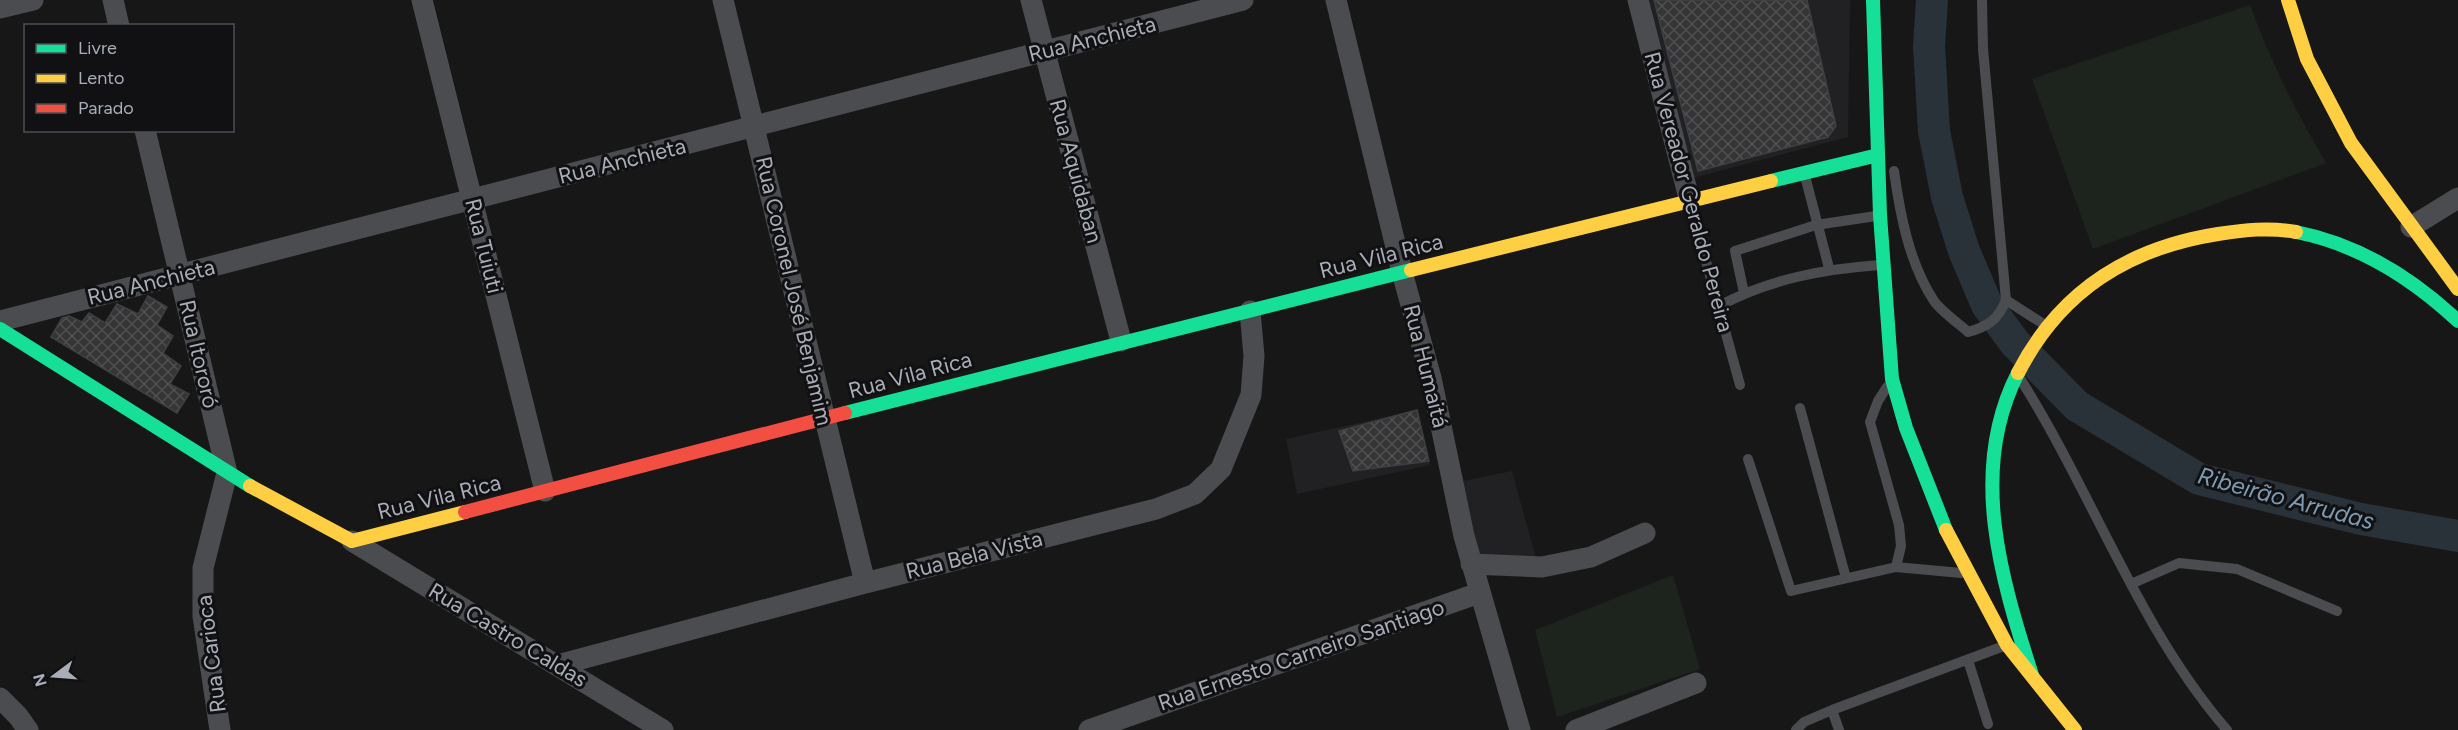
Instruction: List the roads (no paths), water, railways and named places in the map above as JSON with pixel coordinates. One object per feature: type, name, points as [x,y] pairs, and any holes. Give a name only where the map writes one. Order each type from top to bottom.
[{"type":"main road","points":[[1874,0],[1873,16],[1887,150],[1880,215],[1892,379],[1906,428],[1941,524],[2007,645],[2075,730]]},
{"type":"main road","points":[[2288,0],[2307,59],[2348,138],[2458,289]]},
{"type":"main road","name":"Rua Vila Rica","points":[[0,329],[227,473],[352,541],[1121,341],[1690,202],[1887,150]]},
{"type":"main road","points":[[2032,675],[2005,590],[1991,525],[1992,473],[2005,404],[2017,375],[2046,326],[2105,275],[2136,256],[2202,236],[2277,229],[2322,238],[2395,270],[2458,321]]},
{"type":"street","points":[[0,8],[33,0]]},
{"type":"street","points":[[113,0],[119,24]]},
{"type":"street","name":"Rua Tuiuti","points":[[422,0],[545,491]]},
{"type":"street","name":"Rua Coronel José Benjamim","points":[[723,0],[865,583]]},
{"type":"street","name":"Rua Aquidaban","points":[[1031,0],[1121,341]]},
{"type":"street","name":"Rua Anchieta","points":[[0,321],[1243,0]]},
{"type":"street","name":"Rua Humaitá","points":[[1336,0],[1402,272],[1431,378],[1471,564],[1520,730]]},
{"type":"street","name":"Rua Vereador Geraldo Pereira","points":[[1638,0],[1690,202]]},
{"type":"street","name":"Rua Itororó","points":[[145,132],[227,473]]},
{"type":"street","points":[[2411,227],[2458,198]]},
{"type":"street","name":"Rua Bela Vista","points":[[558,665],[865,583],[1156,509],[1194,494],[1221,469],[1251,395],[1254,356],[1250,311]]},
{"type":"street","name":"Rua Carioca","points":[[220,730],[203,616],[203,568],[227,473]]},
{"type":"street","points":[[1471,564],[1542,567],[1591,557],[1645,532]]},
{"type":"street","name":"Rua Castro Caldas","points":[[352,541],[663,730]]},
{"type":"street","name":"Rua Ernesto Carneiro Santiago","points":[[1089,730],[1479,593]]},
{"type":"street","points":[[1576,730],[1696,683]]},
{"type":"street","points":[[0,698],[15,722]]},
{"type":"lane","points":[[1887,150],[1899,212],[1919,271],[1935,302],[1968,332],[1986,327],[2003,310],[2006,301],[1983,49],[1982,0]]},
{"type":"lane","points":[[1805,173],[1816,225],[1829,268]]},
{"type":"lane","name":"Rua Vereador Geraldo Pereira","points":[[1690,202],[1721,305],[1740,385]]},
{"type":"lane","points":[[1744,293],[1735,251],[1816,225],[1880,215]]},
{"type":"lane","points":[[1721,305],[1744,293],[1829,268],[1883,265]]},
{"type":"lane","points":[[2006,301],[2046,326]]},
{"type":"lane","points":[[2017,375],[2045,418],[2131,584],[2196,694],[2227,730]]},
{"type":"lane","points":[[1892,379],[1878,401],[1870,422],[1899,525],[1901,546],[1896,567]]},
{"type":"lane","points":[[1800,408],[1846,578]]},
{"type":"lane","points":[[1748,459],[1791,591],[1896,567],[1969,573]]},
{"type":"lane","points":[[2131,584],[2179,563],[2237,569],[2337,611]]},
{"type":"lane","points":[[1796,730],[1804,722],[1832,710],[2007,645]]},
{"type":"lane","points":[[1968,660],[1988,724]]},
{"type":"lane","points":[[1832,710],[1839,730]]},
{"type":"waterway","name":"Ribeirão Arrudas","points":[[1932,0],[1929,46],[1934,131],[1947,197],[1964,251],[1987,305],[2015,343],[2077,406],[2199,479],[2361,519],[2458,536]]}]
